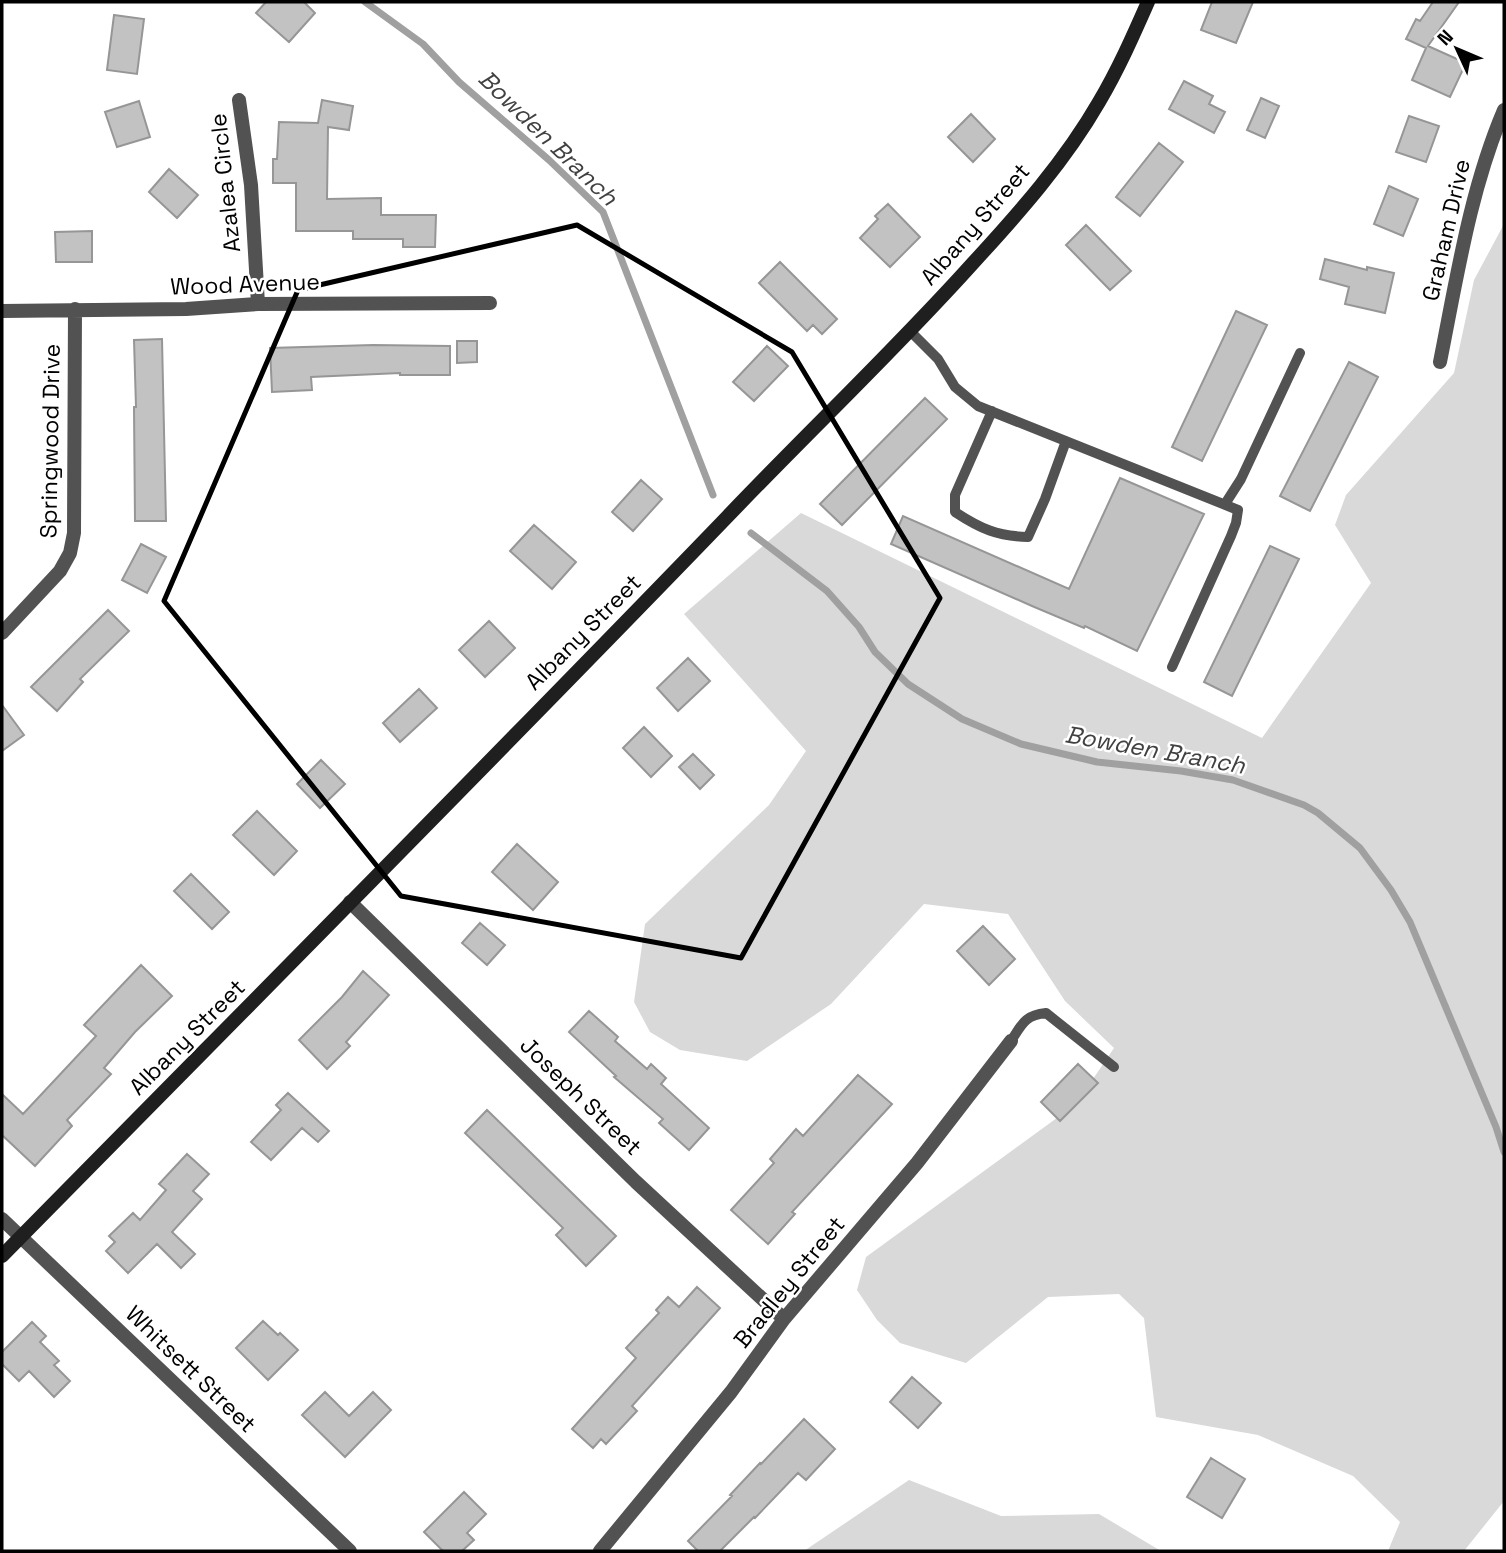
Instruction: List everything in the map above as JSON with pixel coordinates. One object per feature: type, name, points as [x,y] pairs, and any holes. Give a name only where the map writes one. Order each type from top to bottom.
[{"type":"street","name":"Albany Street","points":[[2,1256],[911,331],[1025,205],[1063,156],[1098,104],[1128,49],[1148,2]]},
{"type":"street","name":"Azalea Circle","points":[[239,100],[251,185],[258,304]]},
{"type":"street","name":"Graham Drive","points":[[1440,362],[1467,229],[1487,151],[1504,110]]},
{"type":"street","name":"Wood Avenue","points":[[2,311],[186,309],[258,304],[490,303]]},
{"type":"street","name":"Springwood Drive","points":[[2,633],[60,571],[70,553],[74,533],[75,309]]},
{"type":"street","name":"Joseph Street","points":[[350,902],[636,1182],[784,1319]]},
{"type":"street","name":"Bradley Street","points":[[600,1551],[731,1392],[784,1319],[917,1163],[1011,1041]]},
{"type":"street","name":"Whitsett Street","points":[[2,1219],[350,1551]]},
{"type":"lane","points":[[911,331],[938,359],[955,387],[978,406],[1238,510],[1236,523],[1172,667]]},
{"type":"lane","points":[[1225,504],[1241,479],[1300,353]]},
{"type":"lane","points":[[992,411],[955,495],[955,512],[975,525],[1006,536],[1028,537],[1066,441]]},
{"type":"lane","points":[[1011,1041],[1022,1023],[1032,1014],[1046,1013],[1114,1067]]},
{"type":"highlighted area","points":[[577,225],[792,352],[940,598],[741,958],[401,896],[164,601],[298,290]]},
{"type":"shaded area","points":[[1504,224],[1504,1501],[1464,1551],[1388,1551],[1400,1522],[1353,1476],[1258,1435],[1156,1417],[1144,1318],[1119,1294],[1048,1297],[966,1363],[900,1343],[877,1320],[857,1290],[866,1257],[1076,1104],[1114,1048],[1065,1001],[1008,914],[924,904],[831,1004],[747,1061],[680,1050],[650,1032],[634,1002],[645,924],[769,805],[806,751],[684,614],[801,513],[1262,738],[1371,583],[1335,525],[1346,495],[1454,373],[1474,280]]},
{"type":"shaded area","points":[[909,1480],[1001,1516],[1099,1514],[1161,1551],[804,1551]]},
{"type":"building","points":[[266,2],[304,2],[315,13],[289,42],[256,13]]},
{"type":"building","points":[[1212,2],[1253,2],[1236,43],[1201,30]]},
{"type":"building","points":[[1433,2],[1459,2],[1428,46],[1466,63],[1450,97],[1412,80],[1426,48],[1406,39],[1416,19],[1420,21]]},
{"type":"building","points":[[114,15],[144,19],[137,74],[107,70]]},
{"type":"building","points":[[1184,81],[1213,96],[1209,104],[1225,112],[1214,133],[1169,109]]},
{"type":"building","points":[[1261,98],[1279,106],[1265,138],[1247,130]]},
{"type":"building","points":[[322,100],[353,106],[349,130],[328,127],[327,199],[381,198],[381,215],[436,215],[435,247],[403,247],[403,239],[353,239],[353,231],[296,231],[296,183],[273,183],[273,159],[277,159],[279,122],[318,123]]},
{"type":"building","points":[[139,101],[150,137],[117,147],[105,112]]},
{"type":"building","points":[[971,114],[995,139],[973,162],[948,137]]},
{"type":"building","points":[[1409,116],[1439,126],[1426,162],[1396,152]]},
{"type":"building","points":[[1159,143],[1183,162],[1140,216],[1116,197]]},
{"type":"building","points":[[169,169],[198,195],[177,218],[149,192]]},
{"type":"building","points":[[1389,186],[1418,199],[1403,236],[1374,224]]},
{"type":"building","points":[[888,204],[920,237],[890,267],[860,238],[878,219],[875,216]]},
{"type":"building","points":[[1086,225],[1131,271],[1110,290],[1066,245]]},
{"type":"building","points":[[92,231],[92,262],[56,262],[55,232]]},
{"type":"building","points":[[1325,259],[1367,270],[1367,267],[1394,273],[1385,313],[1345,304],[1349,287],[1320,279]]},
{"type":"building","points":[[780,262],[837,319],[822,334],[813,325],[807,331],[759,283]]},
{"type":"building","points":[[1236,311],[1267,325],[1202,461],[1172,447]]},
{"type":"building","points":[[162,339],[166,521],[135,521],[134,340]]},
{"type":"building","points":[[457,341],[477,341],[477,362],[457,363]]},
{"type":"building","points":[[450,346],[450,375],[400,373],[311,377],[312,390],[272,392],[270,348]]},
{"type":"building","points":[[767,346],[788,366],[754,401],[733,382]]},
{"type":"building","points":[[1349,362],[1378,377],[1310,511],[1280,496]]},
{"type":"building","points":[[925,398],[947,419],[842,525],[820,504]]},
{"type":"building","points":[[1120,478],[1204,514],[1137,651],[1085,626],[1084,628],[891,544],[903,516],[1069,589]]},
{"type":"building","points":[[641,480],[662,499],[633,531],[612,512]]},
{"type":"building","points":[[534,525],[576,562],[552,589],[510,551]]},
{"type":"building","points":[[141,544],[166,557],[147,593],[122,580]]},
{"type":"building","points":[[1270,546],[1299,559],[1232,696],[1204,682]]},
{"type":"building","points":[[108,610],[129,631],[80,679],[83,682],[57,711],[31,687]]},
{"type":"building","points":[[489,621],[515,648],[485,677],[459,650]]},
{"type":"building","points":[[688,658],[710,681],[678,711],[657,688]]},
{"type":"building","points":[[419,689],[437,708],[400,742],[383,723]]},
{"type":"building","points":[[2,705],[24,735],[2,751]]},
{"type":"building","points":[[644,727],[672,756],[651,777],[623,748]]},
{"type":"building","points":[[693,754],[714,775],[700,789],[679,767]]},
{"type":"building","points":[[321,760],[345,784],[320,808],[297,784]]},
{"type":"building","points":[[257,811],[297,851],[274,875],[233,835]]},
{"type":"building","points":[[517,844],[558,882],[533,910],[492,872]]},
{"type":"building","points":[[191,874],[229,912],[212,929],[174,891]]},
{"type":"building","points":[[480,923],[505,945],[487,965],[462,943]]},
{"type":"building","points":[[983,926],[1015,959],[989,985],[957,951]]},
{"type":"building","points":[[141,965],[172,996],[135,1032],[104,1068],[111,1074],[67,1120],[72,1126],[35,1166],[2,1135],[2,1094],[23,1114],[96,1036],[84,1025]]},
{"type":"building","points":[[363,971],[389,995],[346,1042],[350,1046],[327,1069],[299,1040],[342,997]]},
{"type":"building","points":[[589,1011],[618,1037],[615,1041],[647,1069],[651,1064],[666,1078],[661,1084],[709,1128],[689,1150],[659,1123],[663,1119],[614,1077],[616,1076],[569,1032]]},
{"type":"building","points":[[1078,1064],[1098,1083],[1060,1121],[1041,1102]]},
{"type":"building","points":[[858,1075],[892,1104],[792,1212],[795,1214],[768,1244],[731,1210],[774,1163],[770,1159],[796,1129],[803,1136]]},
{"type":"building","points":[[288,1093],[329,1131],[318,1142],[302,1128],[271,1160],[251,1142],[281,1110],[276,1105]]},
{"type":"building","points":[[487,1110],[616,1236],[586,1266],[556,1235],[563,1228],[465,1133]]},
{"type":"building","points":[[187,1154],[209,1174],[193,1191],[202,1199],[172,1232],[195,1254],[181,1268],[157,1244],[128,1273],[106,1251],[115,1242],[109,1236],[133,1213],[140,1220],[166,1190],[159,1184]]},
{"type":"building","points":[[697,1287],[720,1308],[632,1406],[637,1411],[606,1444],[601,1439],[593,1448],[572,1429],[636,1358],[626,1348],[659,1313],[656,1310],[668,1297],[679,1307]]},
{"type":"building","points":[[263,1321],[298,1350],[268,1380],[236,1348]]},
{"type":"building","points":[[32,1322],[46,1336],[40,1342],[59,1361],[54,1365],[70,1381],[54,1397],[29,1371],[19,1381],[2,1364],[2,1352]]},
{"type":"building","points":[[912,1377],[941,1403],[918,1428],[890,1402]]},
{"type":"building","points":[[325,1392],[349,1416],[373,1392],[391,1410],[345,1457],[302,1415]]},
{"type":"building","points":[[804,1419],[835,1449],[806,1480],[798,1473],[720,1551],[698,1551],[688,1541]]},
{"type":"building","points":[[1211,1458],[1245,1479],[1222,1518],[1187,1497]]},
{"type":"building","points":[[464,1492],[486,1514],[467,1533],[474,1540],[462,1551],[443,1551],[424,1532]]},
{"type":"waterway","name":"Bowden Branch","points":[[365,2],[423,44],[459,82],[549,160],[603,212],[713,495]]},
{"type":"waterway","name":"Bowden Branch","points":[[751,533],[827,591],[859,627],[875,652],[908,684],[962,719],[1021,744],[1097,762],[1233,780],[1304,805],[1318,813],[1360,848],[1391,890],[1410,922],[1504,1152]]}]
